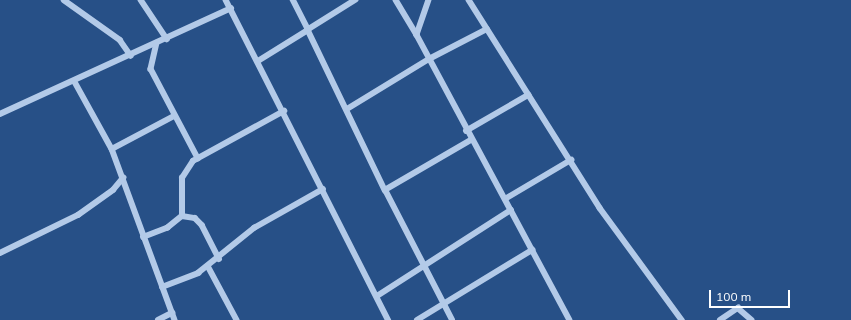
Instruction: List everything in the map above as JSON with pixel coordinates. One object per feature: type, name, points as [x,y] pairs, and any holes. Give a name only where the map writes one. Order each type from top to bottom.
[{"type":"street","points":[[64,0],[73,2],[120,40],[131,56]]},
{"type":"street","points":[[141,0],[167,39]]},
{"type":"street","points":[[226,0],[284,111],[388,320]]},
{"type":"street","points":[[292,0],[348,110],[423,267],[452,320]]},
{"type":"street","points":[[258,61],[356,0]]},
{"type":"street","points":[[396,0],[417,35],[466,131],[511,210],[570,320]]},
{"type":"street","points":[[417,35],[428,0]]},
{"type":"street","points":[[469,0],[600,208],[682,320]]},
{"type":"street","points":[[0,114],[75,82],[230,8]]},
{"type":"street","points":[[348,110],[429,59],[487,29]]},
{"type":"street","points":[[157,43],[150,66],[174,116],[198,158]]},
{"type":"street","points":[[75,82],[112,149],[143,237],[175,320]]},
{"type":"street","points":[[466,131],[528,95]]},
{"type":"street","points":[[182,216],[184,170],[198,158],[284,111]]},
{"type":"street","points":[[112,149],[174,116]]},
{"type":"street","points":[[385,190],[472,140]]},
{"type":"street","points":[[504,199],[571,160]]},
{"type":"street","points":[[0,253],[78,215],[113,190],[123,178]]},
{"type":"street","points":[[162,288],[208,266],[254,228],[323,189]]},
{"type":"street","points":[[377,296],[511,210]]},
{"type":"street","points":[[143,237],[167,228],[182,216],[195,218],[202,225],[218,259]]},
{"type":"street","points":[[418,320],[532,250]]},
{"type":"street","points":[[208,266],[237,320]]},
{"type":"street","points":[[720,320],[738,308],[752,320]]},
{"type":"street","points":[[158,320],[172,313]]}]
